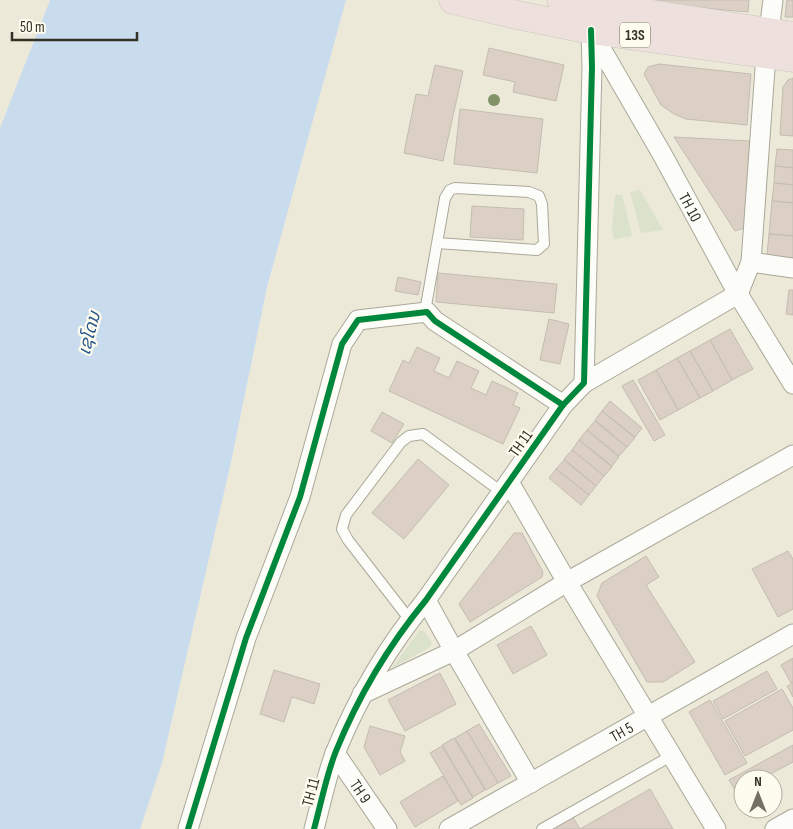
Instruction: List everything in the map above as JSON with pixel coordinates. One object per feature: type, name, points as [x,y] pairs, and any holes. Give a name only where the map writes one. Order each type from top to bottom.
[{"type":"highway","name":"13S","points":[[572,1],[776,41],[793,58]]},
{"type":"highway","name":"13S","points":[[465,3],[590,30],[776,41]]},
{"type":"street","points":[[738,294],[751,262],[776,41],[773,0]]},
{"type":"street","points":[[584,383],[592,67],[590,30]]},
{"type":"street","name":"TH 10","points":[[590,30],[662,154],[738,294],[793,384]]},
{"type":"street","points":[[751,262],[793,268]]},
{"type":"street","name":"TH 11","points":[[314,829],[336,753],[362,694],[410,620],[506,488],[563,405],[584,383],[738,294]]},
{"type":"street","points":[[188,829],[246,638],[300,497],[342,344],[358,320],[427,312],[435,321],[563,405]]},
{"type":"street","points":[[362,694],[454,650],[567,582],[793,455]]},
{"type":"street","points":[[506,488],[567,582],[716,829]]},
{"type":"street","points":[[426,600],[531,783]]},
{"type":"street","name":"TH 5","points":[[449,829],[793,634]]},
{"type":"street","name":"TH 9","points":[[336,753],[387,829]]},
{"type":"street","points":[[775,829],[793,819]]},
{"type":"lane","points":[[427,312],[426,306],[437,243],[445,198],[450,190],[455,188],[529,192],[539,196],[542,204],[544,244],[537,250],[437,243]]},
{"type":"lane","points":[[410,620],[348,540],[342,528],[346,515],[401,442],[409,436],[423,434],[506,488]]},
{"type":"lane","points":[[542,829],[671,756]]},
{"type":"green space","points":[[640,190],[663,230],[641,233],[630,192]]},
{"type":"green space","points":[[615,195],[622,195],[632,236],[614,239],[612,229]]},
{"type":"green space","points":[[420,630],[425,632],[432,643],[430,647],[392,668]]},
{"type":"water","name":"ເຊໂດນ","points":[[50,0],[346,0],[267,287],[231,462],[162,763],[140,829],[0,829],[0,128]]},
{"type":"building","points":[[618,0],[749,0],[748,12]]},
{"type":"building","points":[[787,0],[793,0],[793,17],[785,17]]},
{"type":"building","points":[[489,48],[564,65],[556,101],[513,92],[515,82],[483,75]]},
{"type":"building","points":[[659,64],[751,74],[747,125],[686,119],[674,114],[661,105],[644,74],[648,67]]},
{"type":"building","points":[[435,65],[463,71],[443,161],[404,153],[416,94],[428,96]]},
{"type":"building","points":[[793,78],[793,136],[780,135],[783,87],[788,80]]},
{"type":"building","points":[[460,109],[543,119],[537,173],[454,164]]},
{"type":"building","points":[[674,137],[750,141],[745,228],[735,231]]},
{"type":"building","points":[[777,149],[793,150],[793,168],[775,166]]},
{"type":"building","points":[[775,166],[793,168],[793,185],[774,183]]},
{"type":"building","points":[[774,183],[793,185],[793,203],[772,201]]},
{"type":"building","points":[[772,201],[793,203],[793,236],[769,234]]},
{"type":"building","points":[[472,206],[524,209],[523,240],[470,237]]},
{"type":"building","points":[[769,234],[793,236],[793,264],[776,262],[767,255]]},
{"type":"building","points":[[438,273],[557,284],[554,313],[436,302]]},
{"type":"building","points":[[398,277],[421,282],[418,295],[395,291]]},
{"type":"building","points":[[789,290],[793,290],[793,315],[786,314]]},
{"type":"building","points":[[549,319],[569,324],[560,364],[540,360]]},
{"type":"building","points":[[730,329],[753,369],[732,380],[710,340]]},
{"type":"building","points":[[710,340],[732,380],[713,391],[690,351]]},
{"type":"building","points":[[417,347],[440,358],[434,371],[449,378],[457,361],[479,371],[471,388],[486,395],[492,381],[518,393],[513,405],[520,408],[503,444],[389,391],[403,360],[409,363]]},
{"type":"building","points":[[690,351],[713,391],[700,398],[677,358]]},
{"type":"building","points":[[677,358],[700,398],[678,410],[656,370]]},
{"type":"building","points":[[656,370],[678,410],[660,420],[638,380]]},
{"type":"building","points":[[633,380],[665,435],[654,441],[622,386]]},
{"type":"building","points":[[610,401],[642,428],[635,437],[602,411]]},
{"type":"building","points":[[602,411],[635,438],[627,447],[595,420]]},
{"type":"building","points":[[382,412],[404,424],[392,443],[371,431]]},
{"type":"building","points":[[595,421],[627,447],[619,456],[587,430]]},
{"type":"building","points":[[587,430],[619,457],[612,466],[579,440]]},
{"type":"building","points":[[579,440],[612,467],[604,476],[572,450]]},
{"type":"building","points":[[572,450],[604,476],[596,486],[564,459]]},
{"type":"building","points":[[418,459],[449,485],[404,539],[372,513]]},
{"type":"building","points":[[564,460],[596,486],[589,495],[556,469]]},
{"type":"building","points":[[556,469],[589,495],[581,505],[549,478]]},
{"type":"building","points":[[514,533],[522,533],[543,572],[542,577],[470,622],[459,604]]},
{"type":"building","points":[[788,551],[793,559],[793,609],[778,617],[752,569]]},
{"type":"building","points":[[646,556],[659,577],[646,585],[695,662],[663,682],[647,682],[597,596],[602,583]]},
{"type":"building","points":[[531,626],[547,655],[513,674],[497,645]]},
{"type":"building","points":[[793,658],[793,682],[791,683],[781,665]]},
{"type":"building","points":[[274,670],[320,684],[314,704],[292,697],[284,722],[260,714]]},
{"type":"building","points":[[767,671],[777,689],[723,719],[713,701]]},
{"type":"building","points":[[440,673],[456,704],[405,731],[388,700]]},
{"type":"building","points":[[793,683],[793,697],[787,686]]},
{"type":"building","points":[[782,689],[793,708],[793,730],[745,756],[725,721]]},
{"type":"building","points":[[710,700],[747,763],[725,775],[689,712]]},
{"type":"building","points":[[479,724],[511,776],[498,783],[467,731]]},
{"type":"building","points":[[370,726],[405,736],[400,752],[405,761],[380,775],[364,747]]},
{"type":"building","points":[[467,731],[498,783],[486,790],[455,738]]},
{"type":"building","points":[[454,738],[485,790],[473,797],[442,745]]},
{"type":"building","points":[[793,745],[793,762],[780,769],[749,769]]},
{"type":"building","points":[[442,746],[473,798],[461,805],[430,753]]},
{"type":"building","points":[[443,776],[458,801],[415,827],[400,802]]},
{"type":"building","points":[[733,778],[733,786],[729,780]]},
{"type":"building","points":[[650,789],[673,829],[580,829]]},
{"type":"building","points":[[571,814],[580,829],[545,829]]},
{"type":"cycle path","points":[[314,829],[332,761],[354,711],[375,672],[399,635],[426,600],[563,405],[584,383],[592,67],[591,30]]},
{"type":"cycle path","points":[[188,829],[246,638],[300,497],[342,344],[358,320],[427,312],[435,321],[563,405]]}]
